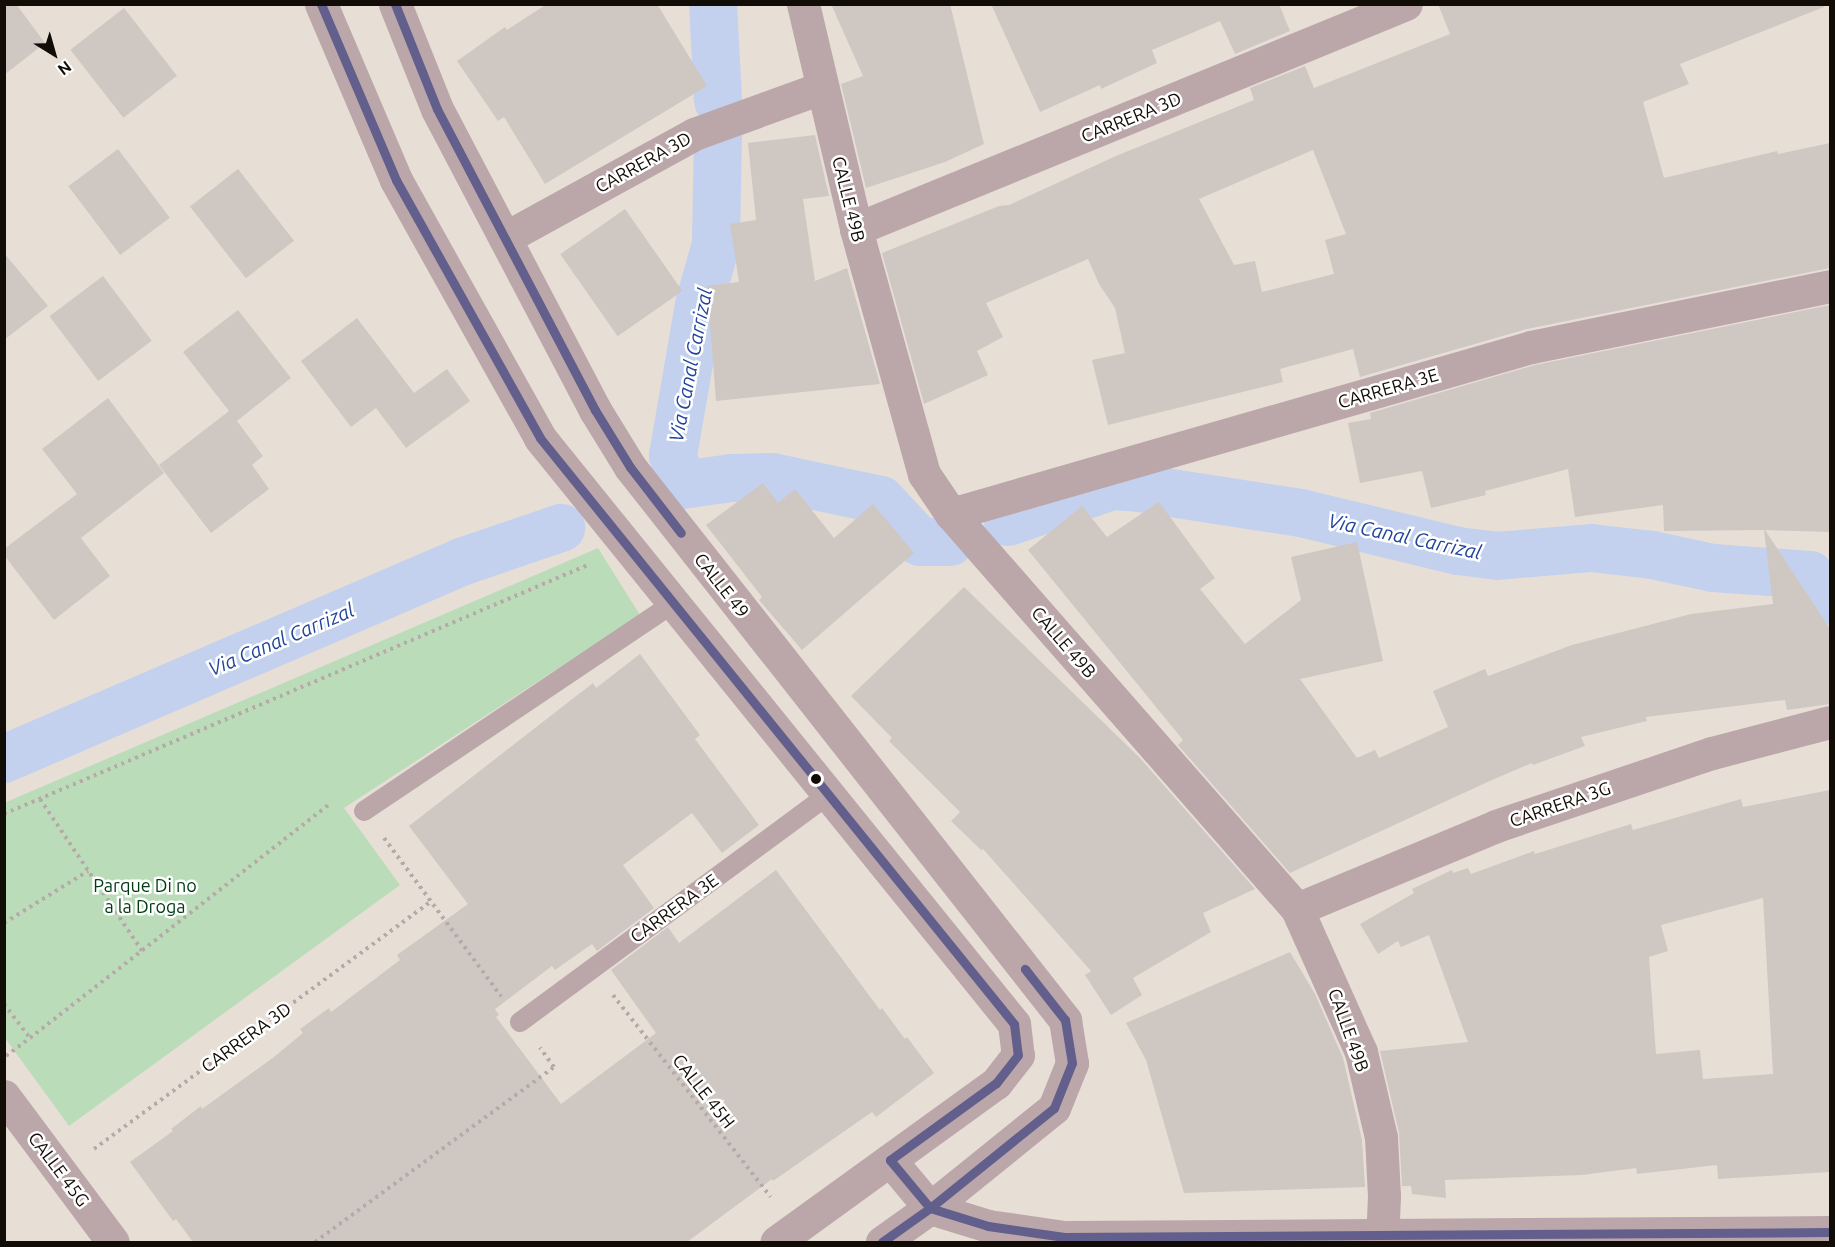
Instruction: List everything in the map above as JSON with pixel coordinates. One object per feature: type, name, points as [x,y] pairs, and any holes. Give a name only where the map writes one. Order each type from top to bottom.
[{"type":"street","points":[[321,4],[396,180],[540,438],[1014,1024],[1018,1056],[996,1083],[786,1235]]},
{"type":"street","name":"CALLE 49B","points":[[803,4],[855,229],[924,474],[951,514],[1297,909],[1361,1052],[1381,1137],[1384,1196],[1382,1239]]},
{"type":"street","name":"CARRERA 3D","points":[[855,229],[1406,4]]},
{"type":"street","name":"CALLE 49","points":[[404,7],[437,109],[595,410],[630,467],[1065,1020],[1072,1063],[1054,1108],[930,1208]]},
{"type":"street","name":"CARRERA 3D","points":[[505,238],[694,134],[821,88]]},
{"type":"street","name":"CARRERA 3E","points":[[951,514],[1531,347],[1830,286]]},
{"type":"street","points":[[591,501],[630,467]]},
{"type":"street","name":"CARRERA 3G","points":[[1297,909],[1496,826],[1712,753],[1830,722]]},
{"type":"street","name":"CALLE 45G","points":[[4,1096],[113,1242]]},
{"type":"street","points":[[890,1160],[930,1208],[988,1226],[1064,1237],[1382,1239],[1830,1232]]},
{"type":"street","points":[[882,1242],[930,1208]]},
{"type":"lane","points":[[364,811],[674,603]]},
{"type":"lane","name":"CARRERA 3E","points":[[520,1022],[829,794]]},
{"type":"path","points":[[4,814],[630,548]]},
{"type":"path","points":[[40,799],[142,951]]},
{"type":"path","points":[[4,1057],[336,799]]},
{"type":"path","points":[[315,1242],[554,1067],[364,811]]},
{"type":"path","points":[[4,923],[88,871]]},
{"type":"path","name":"CARRERA 3D","points":[[61,1173],[432,901]]},
{"type":"path","name":"CALLE 45H","points":[[592,969],[786,1235]]},
{"type":"path","points":[[4,1004],[30,1038]]},
{"type":"green space","name":"Parque Di no a la Droga","points":[[598,548],[640,615],[344,808],[400,885],[69,1126],[5,1038],[4,803]]},
{"type":"building","points":[[4,4],[16,4],[45,43],[4,75]]},
{"type":"building","points":[[547,4],[657,4],[707,86],[545,184],[504,117],[498,121],[457,61],[505,27],[507,30]]},
{"type":"building","points":[[831,4],[950,4],[984,144],[945,162],[866,188],[841,84],[863,76]]},
{"type":"building","points":[[991,4],[1279,4],[1290,31],[1235,54],[1220,21],[1152,50],[1157,63],[1101,89],[1100,85],[1040,112]]},
{"type":"building","points":[[1438,4],[1824,4],[1824,7],[1680,64],[1689,84],[1643,102],[1664,178],[1777,151],[1778,154],[1830,143],[1830,268],[1527,329],[1360,377],[1353,349],[1280,369],[1283,382],[1108,425],[1092,360],[1125,353],[1115,308],[1099,284],[1088,259],[986,303],[1003,337],[977,351],[988,375],[924,404],[882,253],[999,206],[1009,205],[1116,156],[1254,100],[1250,88],[1305,66],[1314,88],[1450,34]],"holes":[[[1313,150],[1346,234],[1325,240],[1334,274],[1262,292],[1255,261],[1234,265],[1199,199]]]},
{"type":"building","points":[[124,8],[177,76],[123,118],[70,50]]},
{"type":"building","points":[[815,135],[829,196],[803,199],[815,281],[847,268],[880,384],[716,401],[707,286],[739,282],[730,224],[756,220],[748,143]]},
{"type":"building","points":[[118,149],[170,218],[120,255],[68,186]]},
{"type":"building","points":[[238,169],[294,241],[246,278],[190,207]]},
{"type":"building","points":[[625,209],[682,291],[618,336],[560,254]]},
{"type":"building","points":[[4,253],[48,306],[4,340]]},
{"type":"building","points":[[103,276],[152,341],[98,381],[49,316]]},
{"type":"building","points":[[1830,305],[1830,532],[1765,530],[1830,629],[1830,704],[1787,710],[1785,700],[1646,717],[1647,721],[1581,737],[1585,746],[1533,765],[1532,763],[1492,780],[1290,873],[1178,745],[1183,740],[1028,550],[1082,506],[1107,537],[1159,502],[1215,578],[1200,589],[1245,644],[1301,600],[1291,557],[1357,542],[1383,661],[1300,679],[1357,758],[1375,750],[1379,758],[1448,727],[1433,691],[1485,669],[1488,676],[1572,645],[1691,614],[1773,604],[1764,530],[1664,531],[1663,505],[1575,517],[1568,469],[1485,491],[1486,495],[1431,508],[1422,471],[1360,483],[1348,423],[1371,419],[1370,413],[1535,365]]},
{"type":"building","points":[[238,310],[291,378],[237,421],[263,456],[252,465],[269,489],[211,533],[159,465],[229,411],[183,352]]},
{"type":"building","points":[[357,318],[414,393],[447,369],[470,401],[406,448],[376,408],[351,427],[301,361]]},
{"type":"building","points":[[108,398],[164,473],[81,538],[110,576],[54,620],[4,555],[4,549],[77,494],[42,449]]},
{"type":"building","points":[[763,483],[778,503],[795,489],[834,538],[873,504],[914,553],[802,650],[759,600],[762,597],[706,525]]},
{"type":"building","points":[[964,587],[1139,757],[1255,889],[1203,913],[1211,932],[1133,978],[1142,995],[1111,1015],[1085,975],[1091,971],[983,849],[981,850],[951,821],[960,812],[889,741],[892,738],[851,696]]},
{"type":"building","points":[[640,654],[700,735],[695,739],[759,825],[722,853],[692,813],[623,865],[654,908],[597,951],[592,944],[555,970],[552,966],[495,1009],[499,1015],[496,1017],[561,1104],[656,1033],[611,970],[668,927],[679,943],[776,870],[880,1010],[882,1008],[905,1039],[907,1037],[934,1073],[876,1117],[872,1112],[773,1181],[772,1179],[687,1242],[193,1242],[176,1219],[173,1221],[130,1162],[173,1131],[171,1129],[201,1106],[202,1109],[274,1057],[303,1033],[300,1029],[329,1008],[331,1012],[400,960],[397,955],[468,904],[409,826],[593,683],[596,688]]},
{"type":"building","points":[[1830,790],[1830,1172],[1718,1179],[1717,1165],[1637,1174],[1636,1168],[1582,1175],[1445,1180],[1446,1198],[1412,1194],[1411,1186],[1402,1186],[1399,1133],[1380,1051],[1468,1042],[1429,935],[1401,947],[1398,941],[1378,954],[1360,924],[1414,893],[1412,889],[1452,870],[1453,873],[1468,868],[1471,874],[1534,851],[1535,854],[1631,824],[1633,830],[1741,799],[1743,807]],"holes":[[[1763,898],[1773,1074],[1703,1079],[1700,1050],[1656,1054],[1649,957],[1668,951],[1661,925]]]},
{"type":"building","points":[[1290,952],[1315,994],[1343,1058],[1362,1140],[1365,1187],[1184,1193],[1146,1060],[1126,1023]]},
{"type":"waterway","name":"Via Canal Carrizal","points":[[713,4],[718,101]]},
{"type":"waterway","name":"Via Canal Carrizal","points":[[718,136],[716,244],[699,305],[673,456],[682,485],[732,478],[772,477],[881,500],[920,542],[950,542]]},
{"type":"waterway","name":"Via Canal Carrizal","points":[[1008,522],[1112,486],[1139,488],[1301,513],[1458,551],[1496,556],[1591,548],[1652,555],[1713,568],[1810,575],[1830,601]]},
{"type":"waterway","name":"Via Canal Carrizal","points":[[4,759],[461,562],[561,528]]},
{"type":"transit line","points":[[321,4],[396,180],[540,438],[1014,1024],[1018,1055],[996,1083],[890,1160],[930,1208],[988,1226],[1064,1237],[1830,1232]]},
{"type":"transit line","points":[[395,4],[437,109],[595,410],[630,467],[681,533]]},
{"type":"transit line","points":[[882,1242],[930,1208],[1054,1108],[1072,1063],[1065,1020],[1025,969]]}]
